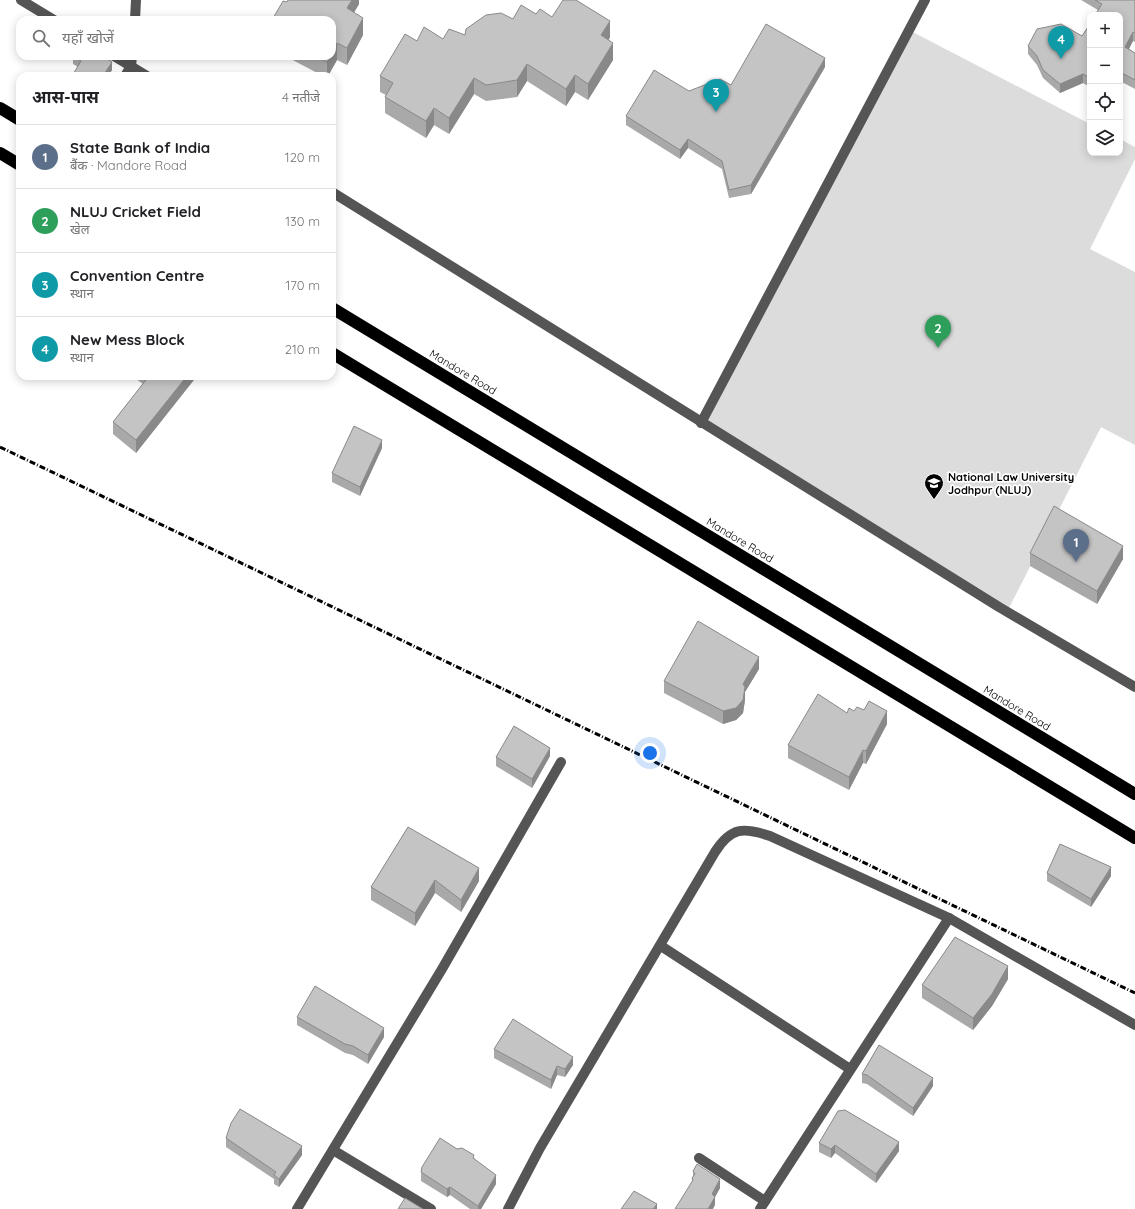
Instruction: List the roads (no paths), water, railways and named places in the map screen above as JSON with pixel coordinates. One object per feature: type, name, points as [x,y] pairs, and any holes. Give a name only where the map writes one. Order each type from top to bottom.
[{"type":"highway","points":[[0,108],[16,118]]},
{"type":"highway","points":[[0,153],[16,163]]},
{"type":"highway","name":"Mandore Road","points":[[336,310],[1135,794]]},
{"type":"highway","points":[[336,355],[1135,838]]},
{"type":"street","points":[[21,0],[47,16]]},
{"type":"street","points":[[134,16],[136,0]]},
{"type":"street","points":[[701,423],[925,0]]},
{"type":"street","points":[[127,72],[131,61],[143,72]]},
{"type":"street","points":[[336,195],[999,607],[1135,687]]},
{"type":"street","points":[[298,1209],[332,1150],[442,969],[561,762]]},
{"type":"street","points":[[508,1209],[540,1148],[722,842],[732,833],[751,830],[770,836],[949,918],[1135,1024]]},
{"type":"street","points":[[699,1158],[762,1205],[949,918]]},
{"type":"street","points":[[661,946],[850,1069]]},
{"type":"street","points":[[332,1150],[431,1209]]},
{"type":"railway","points":[[0,447],[1135,993]]},
{"type":"place","name":"New Mess Block","points":[[1061,59]]},
{"type":"place","name":"Convention Centre","points":[[716,112]]},
{"type":"place","name":"NLUJ Cricket Field","points":[[938,348]]},
{"type":"place","name":"National Law University Jodhpur (NLUJ)","points":[[934,500]]},
{"type":"place","name":"State Bank of India","points":[[1076,562]]}]
